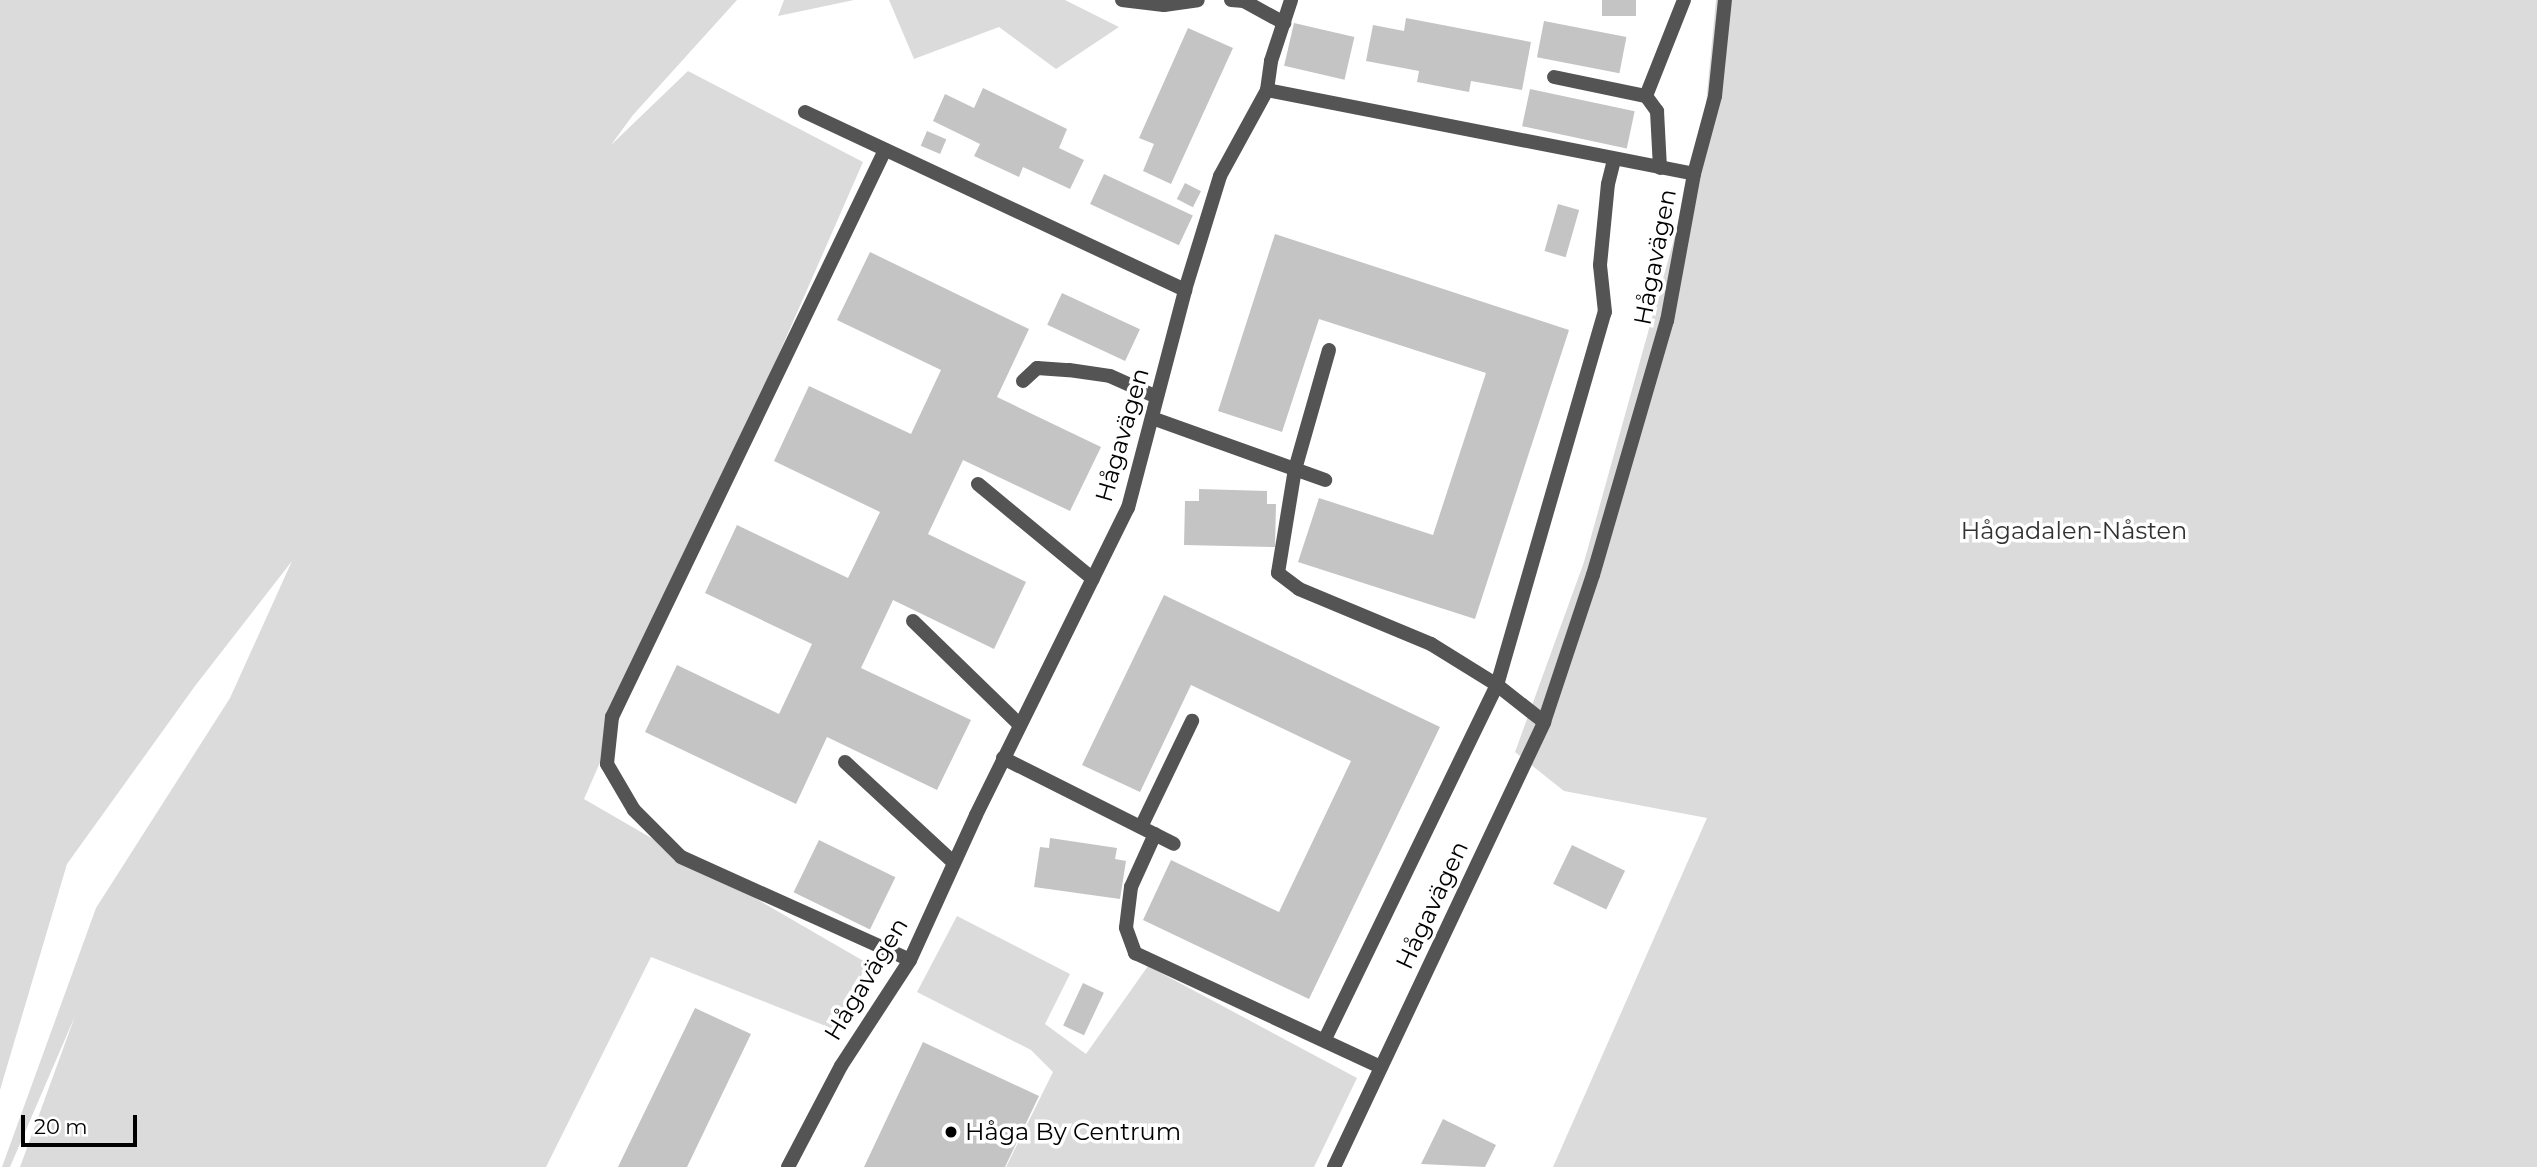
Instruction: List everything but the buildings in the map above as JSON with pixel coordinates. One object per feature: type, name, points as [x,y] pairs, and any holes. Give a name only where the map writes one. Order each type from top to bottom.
[{"type":"street","points":[[1122,0],[1164,5],[1199,0]]},
{"type":"street","points":[[1231,0],[1244,1],[1284,23]]},
{"type":"street","points":[[1267,90],[1272,61],[1291,0]]},
{"type":"street","points":[[1646,96],[1684,0]]},
{"type":"street","name":"Hågavägen","points":[[1334,1167],[1544,722],[1593,576],[1667,321],[1694,174],[1715,96],[1725,0]]},
{"type":"street","points":[[1554,77],[1646,96],[1657,111],[1660,168]]},
{"type":"street","name":"Hågavägen","points":[[789,1167],[841,1066],[910,960],[1003,758],[1128,508],[1185,290],[1220,176],[1267,90],[1694,174]]},
{"type":"street","points":[[805,112],[1185,290]]},
{"type":"street","points":[[885,150],[612,717],[607,764],[634,810],[681,857],[910,960]]},
{"type":"street","points":[[1325,1039],[1497,685],[1605,312],[1600,265],[1608,184],[1614,160]]},
{"type":"street","points":[[1329,350],[1295,469],[1278,573],[1300,589],[1431,644],[1497,685],[1544,722]]},
{"type":"street","points":[[1023,381],[1037,369],[1069,370],[1110,376],[1157,397]]},
{"type":"street","points":[[1152,418],[1325,480]]},
{"type":"street","points":[[978,484],[1093,579]]},
{"type":"street","points":[[913,621],[1020,725]]},
{"type":"street","points":[[1141,827],[1192,721]]},
{"type":"street","points":[[1003,758],[1174,844]]},
{"type":"street","points":[[845,762],[953,862]]},
{"type":"street","points":[[1155,834],[1131,887],[1126,928],[1135,953],[1381,1067]]},
{"type":"green space","points":[[0,0],[737,0],[633,115],[611,145],[688,71],[863,162],[584,799],[867,963],[836,1030],[651,957],[546,1167],[20,1167],[75,1016],[10,1167],[2,1167],[96,908],[230,698],[292,561],[195,686],[67,864],[0,1090]]},
{"type":"green space","points":[[784,0],[854,0],[778,16]]},
{"type":"green space","points":[[889,0],[1065,0],[1119,27],[1056,69],[999,27],[914,59]]},
{"type":"green space","name":"Hågadalen-Nåsten","points":[[1716,0],[2537,0],[2537,1167],[1553,1167],[1707,818],[1564,791],[1515,752],[1584,562],[1703,135]]},
{"type":"green space","points":[[957,916],[1070,974],[1045,1024],[1086,1054],[1148,966],[1357,1078],[1314,1167],[1006,1167],[1053,1072],[1031,1050],[917,992]]},
{"type":"place","name":"Håga By Centrum","points":[[951,1132]]}]
